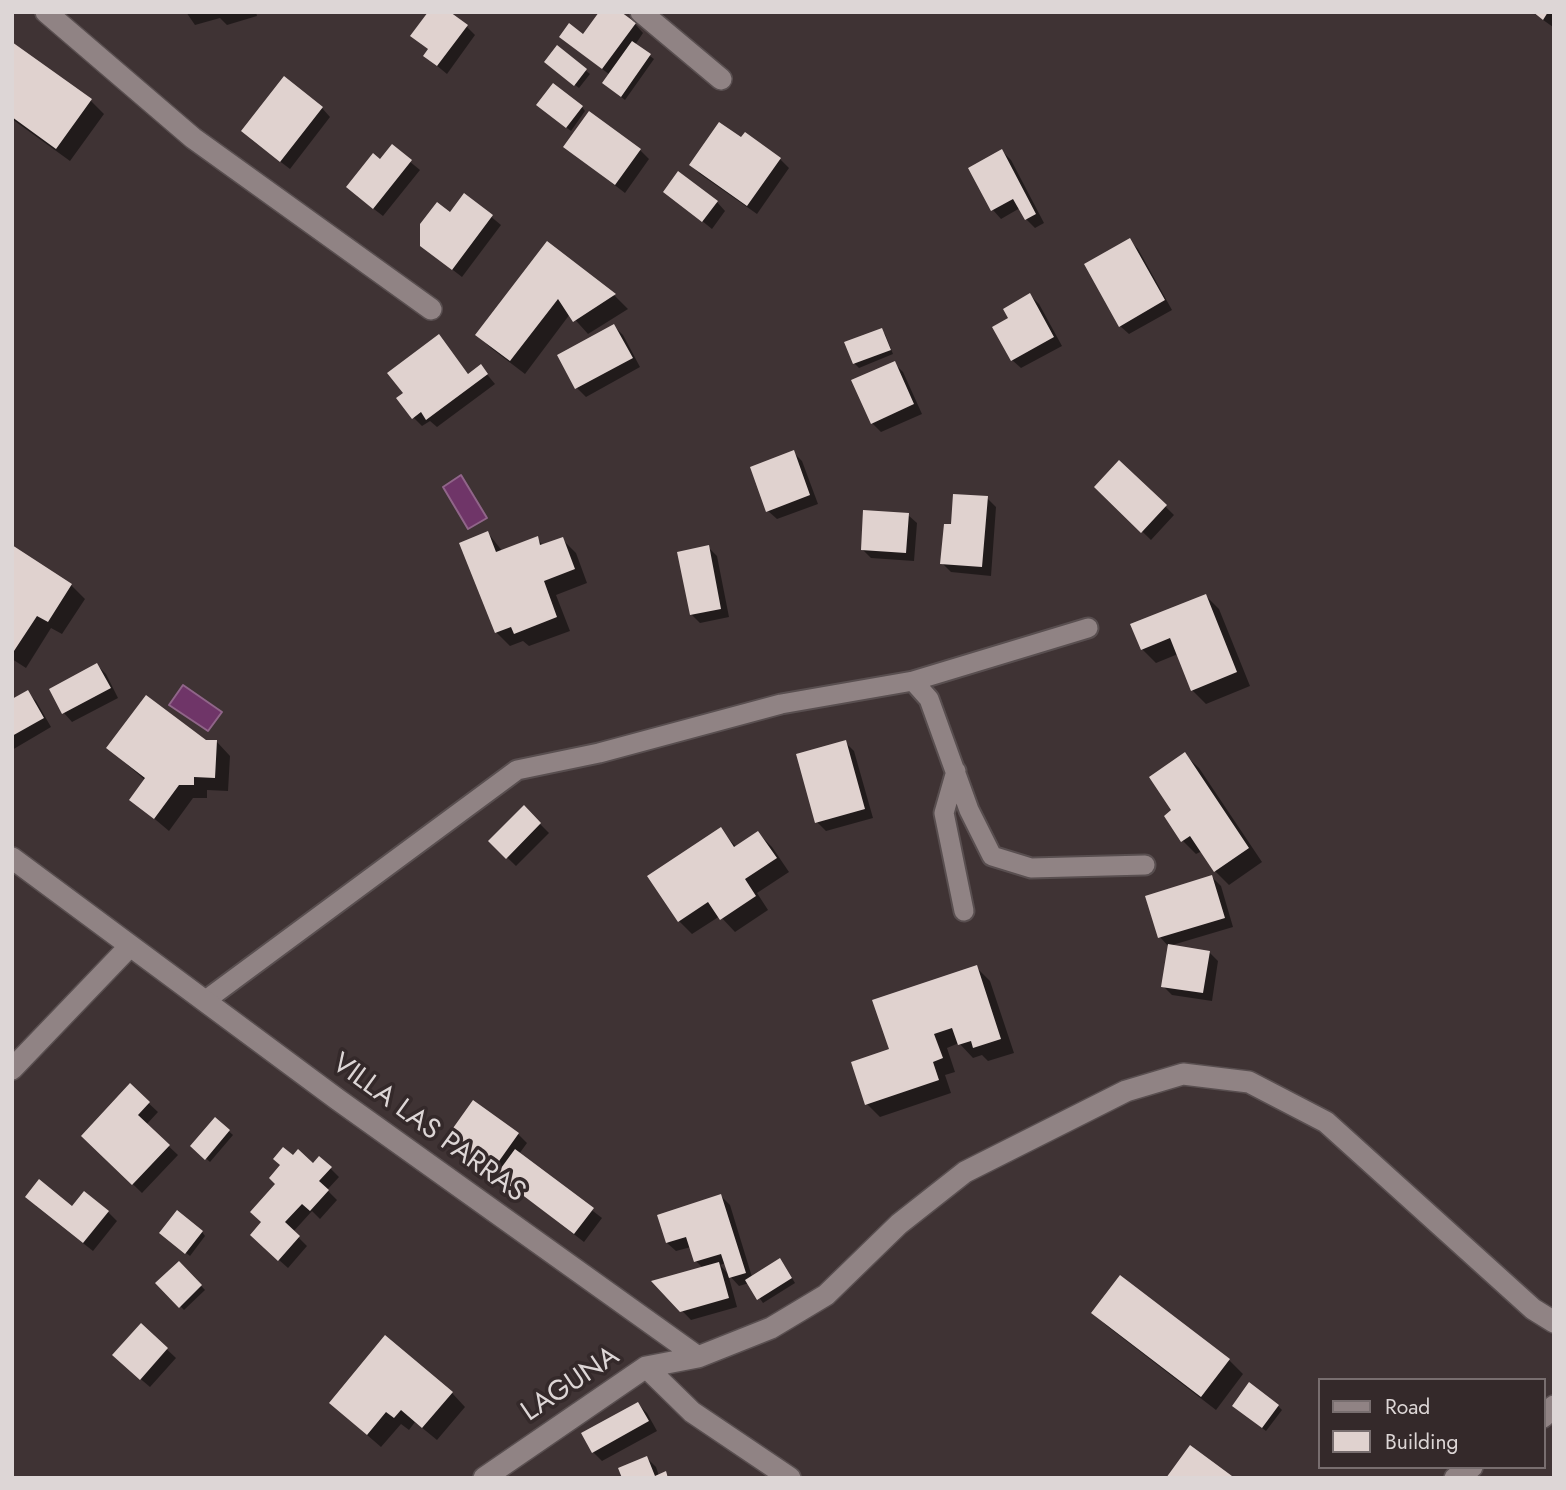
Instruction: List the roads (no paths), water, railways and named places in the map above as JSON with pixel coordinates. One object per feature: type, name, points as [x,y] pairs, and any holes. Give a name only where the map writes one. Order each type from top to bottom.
[{"type":"street","points":[[47,12],[193,138],[431,309]]},
{"type":"street","points":[[641,12],[721,79]]},
{"type":"street","name":"VILLA LAS PARRAS","points":[[12,858],[337,1099],[698,1357]]},
{"type":"street","points":[[12,1069],[130,946]]},
{"type":"street","points":[[698,1357],[771,1328],[826,1296],[899,1224],[965,1172],[1126,1091],[1182,1074],[1249,1082],[1326,1122],[1534,1309],[1554,1322]]},
{"type":"street","name":"LAGUNA","points":[[484,1478],[646,1367],[698,1357]]},
{"type":"street","points":[[646,1367],[692,1412],[790,1478]]},
{"type":"lane","points":[[206,1000],[517,770],[599,753],[781,704],[913,681],[1088,628]]},
{"type":"lane","points":[[913,681],[929,699],[969,810],[992,856],[1031,869],[1144,865]]},
{"type":"lane","points":[[956,771],[944,813],[964,911]]}]
